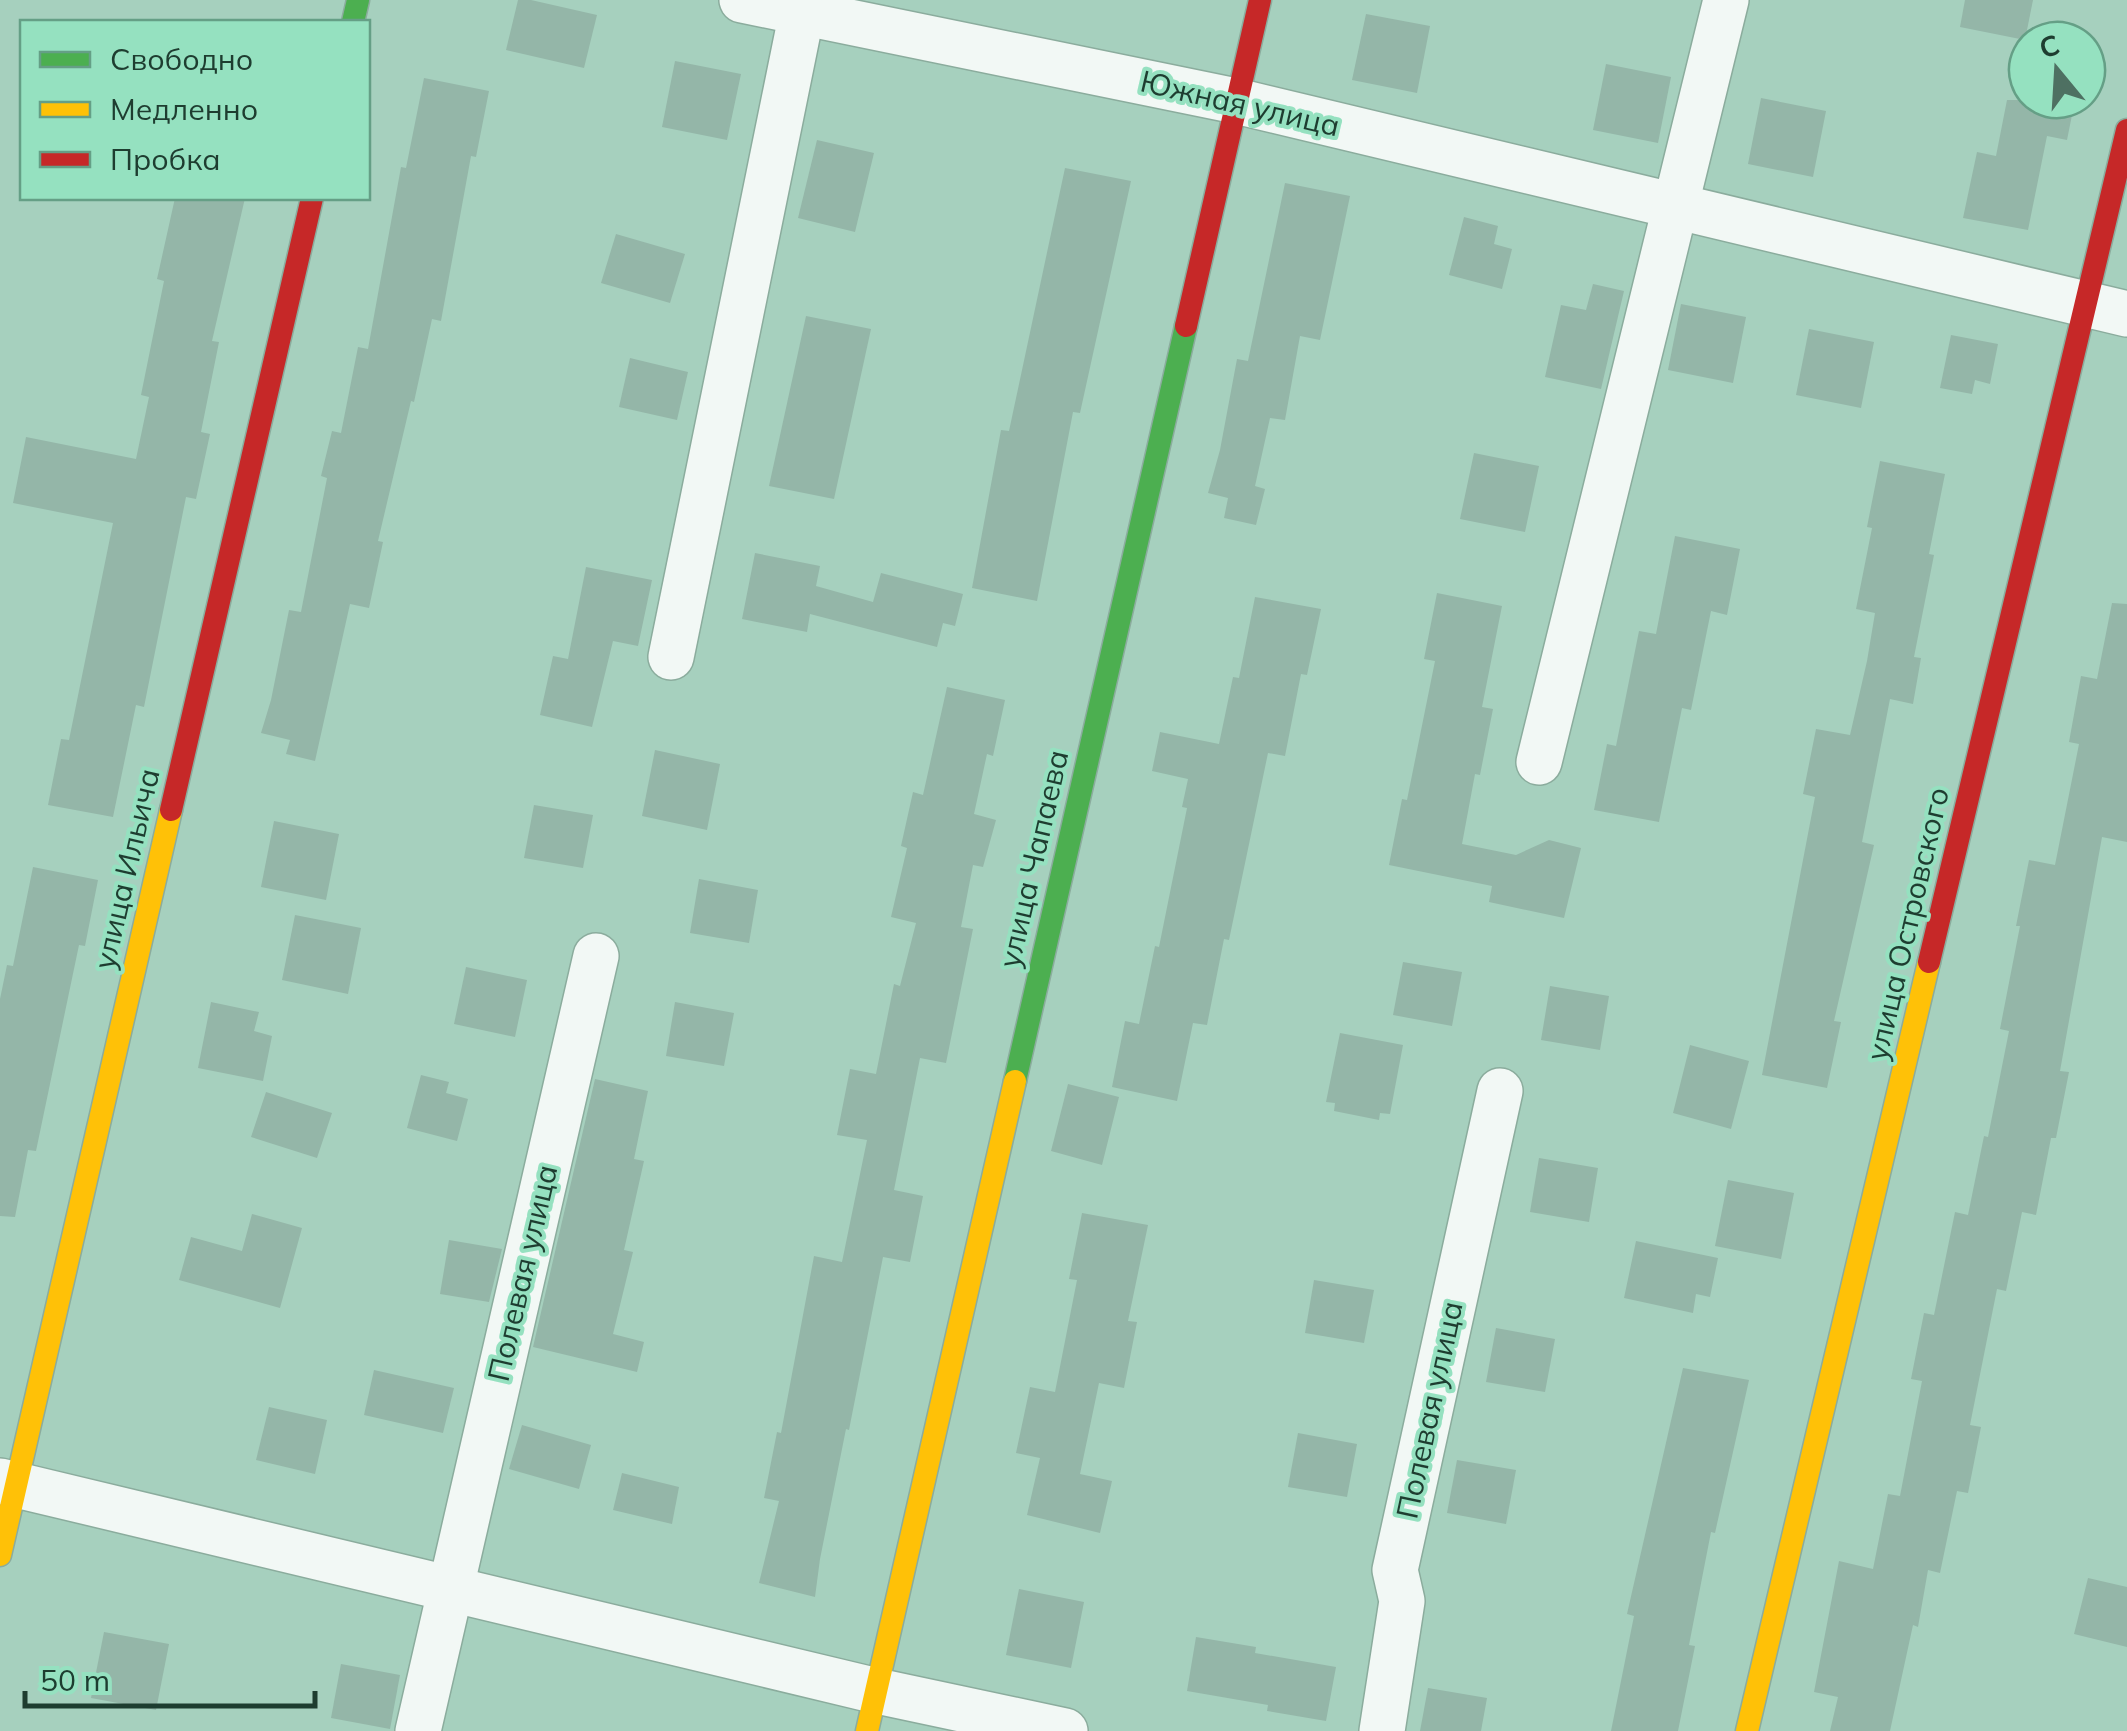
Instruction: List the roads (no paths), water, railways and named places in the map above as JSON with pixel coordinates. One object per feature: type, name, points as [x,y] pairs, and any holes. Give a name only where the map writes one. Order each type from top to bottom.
[{"type":"street","name":"Южная улица","points":[[742,0],[1236,101],[2106,309]]},
{"type":"street","name":"улица Чапаева","points":[[872,1711],[1260,0]]},
{"type":"street","points":[[1539,762],[1726,0]]},
{"type":"street","points":[[671,657],[802,12]]},
{"type":"street","name":"улица Островского","points":[[1747,1731],[2106,309],[2127,130]]},
{"type":"street","name":"улица Ильича","points":[[0,1555],[8,1483],[312,200]]},
{"type":"street","name":"Полевая улица","points":[[418,1731],[596,956]]},
{"type":"street","name":"Полевая улица","points":[[1382,1731],[1402,1601],[1395,1570],[1500,1091]]},
{"type":"street","points":[[8,1483],[450,1589],[872,1711],[1065,1731]]}]
